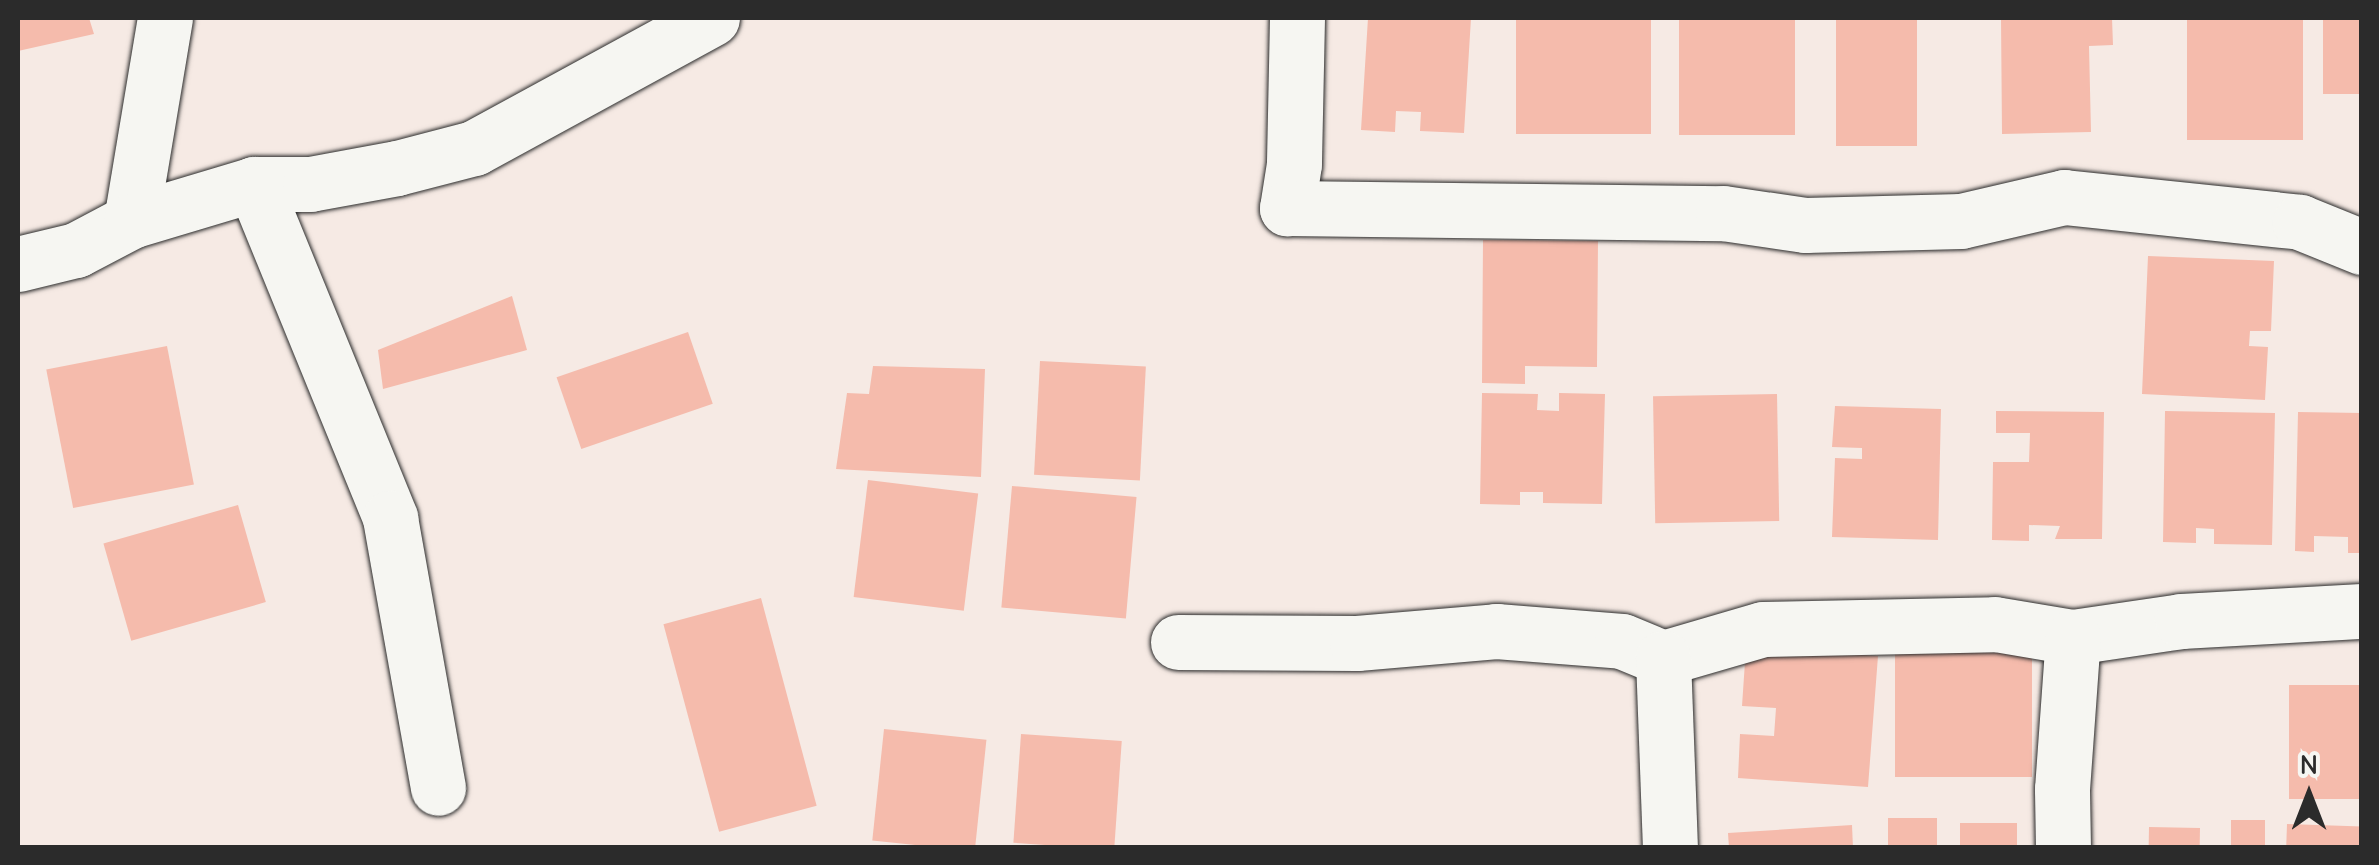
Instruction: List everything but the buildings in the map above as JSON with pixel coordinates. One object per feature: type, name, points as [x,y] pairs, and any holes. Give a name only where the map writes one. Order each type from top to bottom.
[{"type":"street","points":[[131,222],[165,18]]},
{"type":"street","points":[[18,264],[76,250],[131,222],[254,184],[310,184],[397,168],[474,148],[712,18]]},
{"type":"street","points":[[1297,18],[1294,164],[1287,208],[1723,213],[1805,224],[1962,222],[2064,197],[2300,222],[2362,247]]},
{"type":"street","points":[[254,184],[390,518],[438,788]]},
{"type":"street","points":[[1178,642],[1358,643],[1496,631],[1622,641],[1662,658],[1763,629],[1995,624],[2073,637],[2182,621],[2362,611]]},
{"type":"street","points":[[2063,848],[2062,789],[2073,637]]},
{"type":"street","points":[[1662,658],[1670,848]]}]
